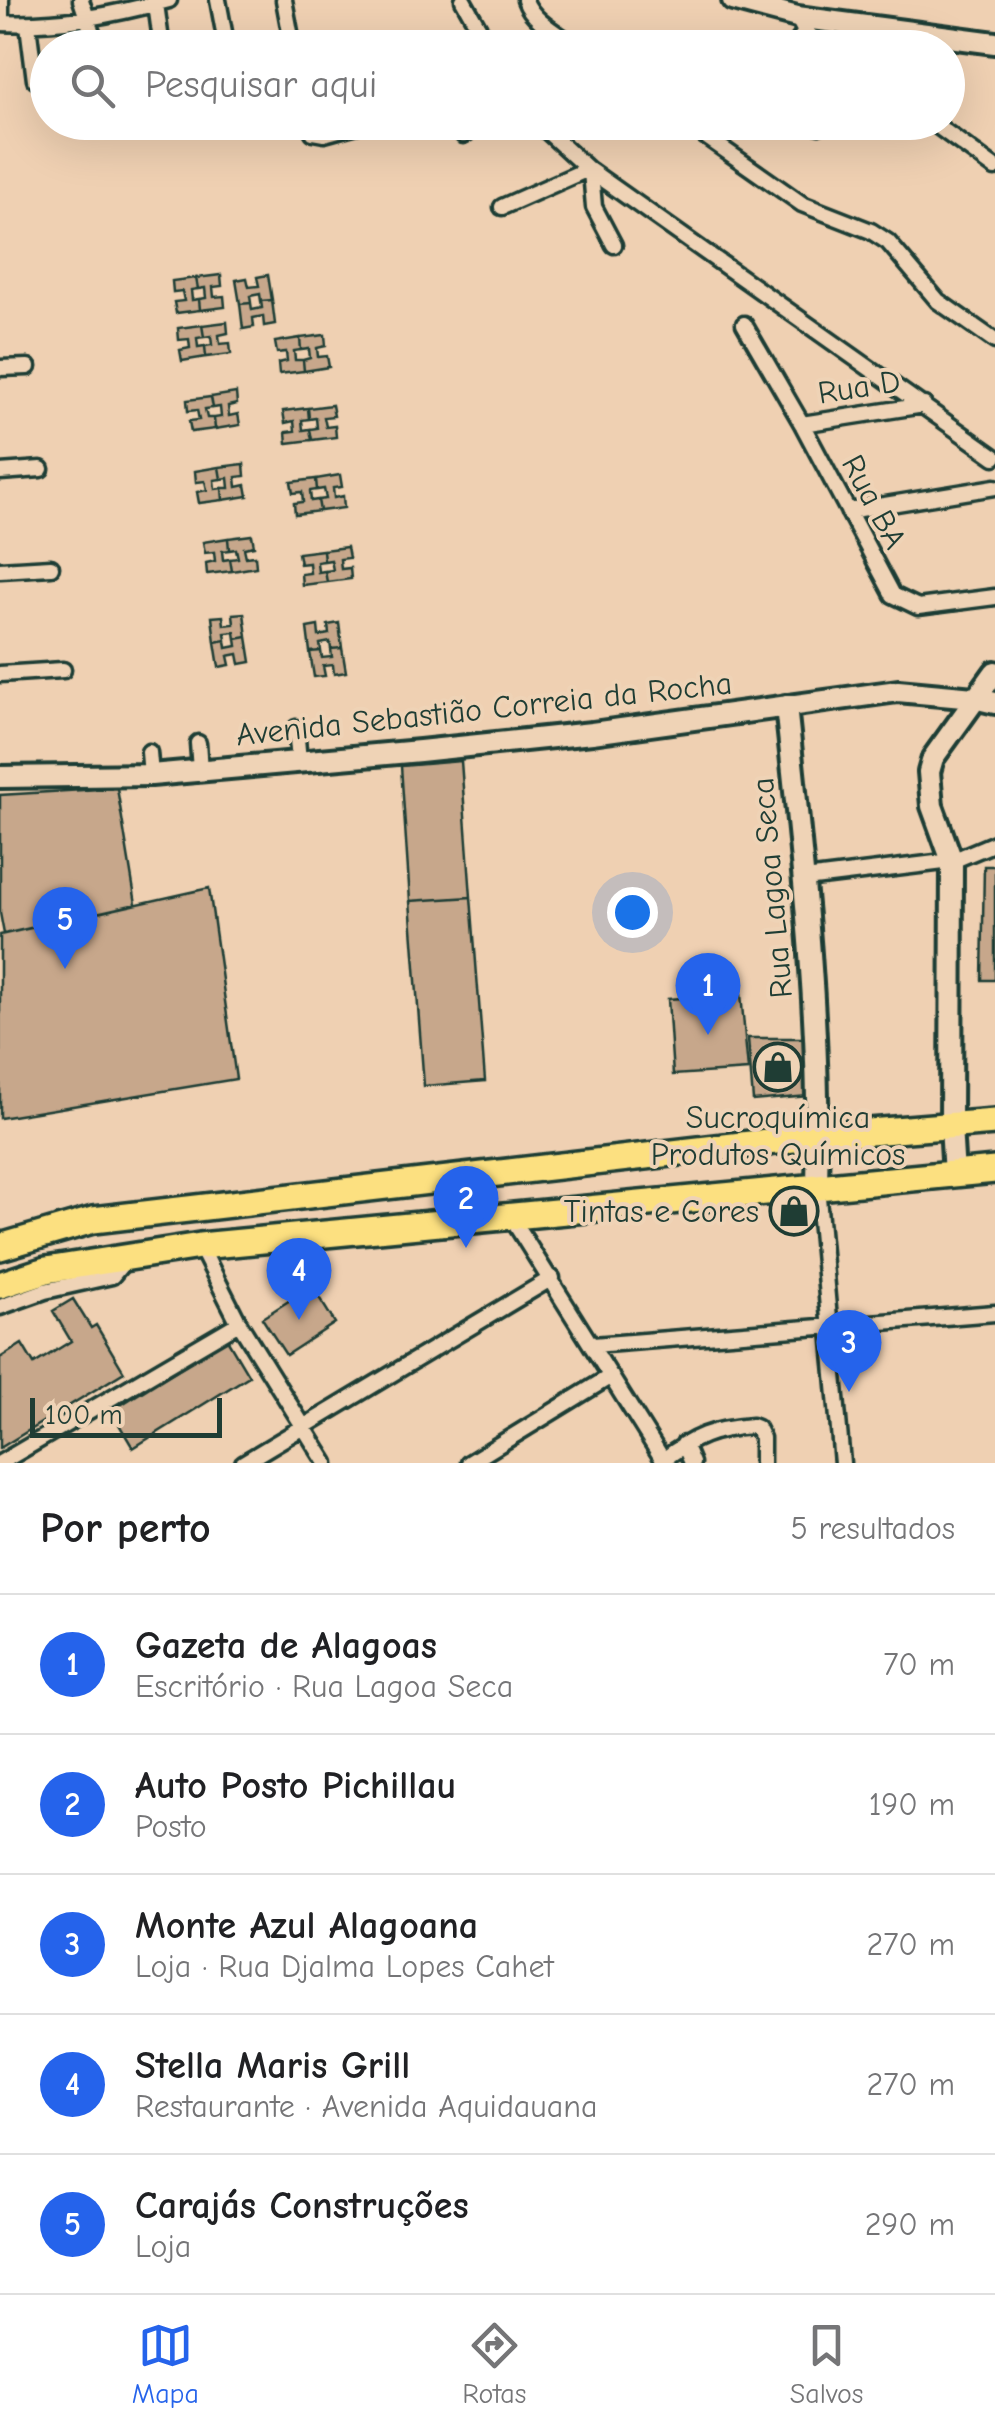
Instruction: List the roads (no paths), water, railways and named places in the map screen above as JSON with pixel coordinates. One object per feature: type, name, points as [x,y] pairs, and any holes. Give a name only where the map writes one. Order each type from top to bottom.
[{"type":"highway","points":[[0,1247],[93,1220],[818,1136],[995,1122]]},
{"type":"highway","points":[[0,1286],[46,1270],[200,1246],[995,1170]]},
{"type":"street","points":[[0,0],[0,23],[28,25],[89,19],[162,2],[162,30]]},
{"type":"street","points":[[81,0],[92,30]]},
{"type":"street","points":[[218,0],[224,30]]},
{"type":"street","points":[[284,0],[290,30]]},
{"type":"street","points":[[462,0],[480,30]]},
{"type":"street","points":[[525,0],[526,7],[553,30]]},
{"type":"street","points":[[733,0],[801,24],[862,30]]},
{"type":"street","points":[[799,30],[801,24]]},
{"type":"street","points":[[801,24],[808,30]]},
{"type":"street","points":[[28,25],[30,41]]},
{"type":"street","points":[[965,40],[995,43]]},
{"type":"street","points":[[552,140],[995,457]]},
{"type":"street","points":[[711,140],[802,204],[871,230],[888,242],[938,301],[995,341]]},
{"type":"street","points":[[957,140],[995,168]]},
{"type":"street","points":[[502,207],[590,170]]},
{"type":"street","points":[[590,170],[594,206],[614,245]]},
{"type":"street","name":"Rua BA","points":[[744,324],[893,595],[902,602],[932,607],[995,597]]},
{"type":"street","points":[[0,368],[28,367]]},
{"type":"street","name":"Rua D","points":[[802,424],[924,404]]},
{"type":"street","points":[[0,472],[41,470]]},
{"type":"street","points":[[848,511],[995,487]]},
{"type":"street","points":[[0,570],[51,567]]},
{"type":"street","points":[[0,674],[62,670]]},
{"type":"street","points":[[954,1174],[952,861],[932,806],[929,772],[933,758],[985,700],[995,672]]},
{"type":"street","name":"Avenida Sebastião Correia da Rocha","points":[[0,777],[151,774],[592,733],[898,691],[985,700]]},
{"type":"street","name":"Rua Lagoa Seca","points":[[786,706],[805,879],[817,1186]]},
{"type":"street","points":[[296,728],[299,761]]},
{"type":"street","points":[[198,743],[200,770]]},
{"type":"street","points":[[149,752],[151,774]]},
{"type":"street","points":[[805,879],[952,861],[995,843]]},
{"type":"street","points":[[817,1186],[842,1463]]},
{"type":"street","points":[[509,1214],[664,1462],[684,1444],[717,1429],[752,1426],[762,1438],[762,1463]]},
{"type":"street","points":[[200,1246],[239,1322],[326,1463]]},
{"type":"street","points":[[0,1308],[45,1291],[112,1276],[129,1256]]},
{"type":"street","points":[[243,1463],[552,1278]]},
{"type":"street","points":[[593,1345],[995,1313]]},
{"type":"street","points":[[0,1463],[239,1322]]},
{"type":"street","points":[[469,1463],[611,1376]]},
{"type":"street","points":[[684,1444],[692,1463]]},
{"type":"place","name":"Carajás Construções","points":[[65,969]]},
{"type":"place","name":"Gazeta de Alagoas","points":[[708,1035]]},
{"type":"place","name":"Sucroquímica Produtos Químicos","points":[[778,1067]]},
{"type":"place","name":"Tintas e Cores","points":[[794,1211]]},
{"type":"place","name":"Auto Posto Pichillau","points":[[466,1248]]},
{"type":"place","name":"Stella Maris Grill","points":[[299,1320]]},
{"type":"place","name":"Monte Azul Alagoana","points":[[849,1392]]}]
